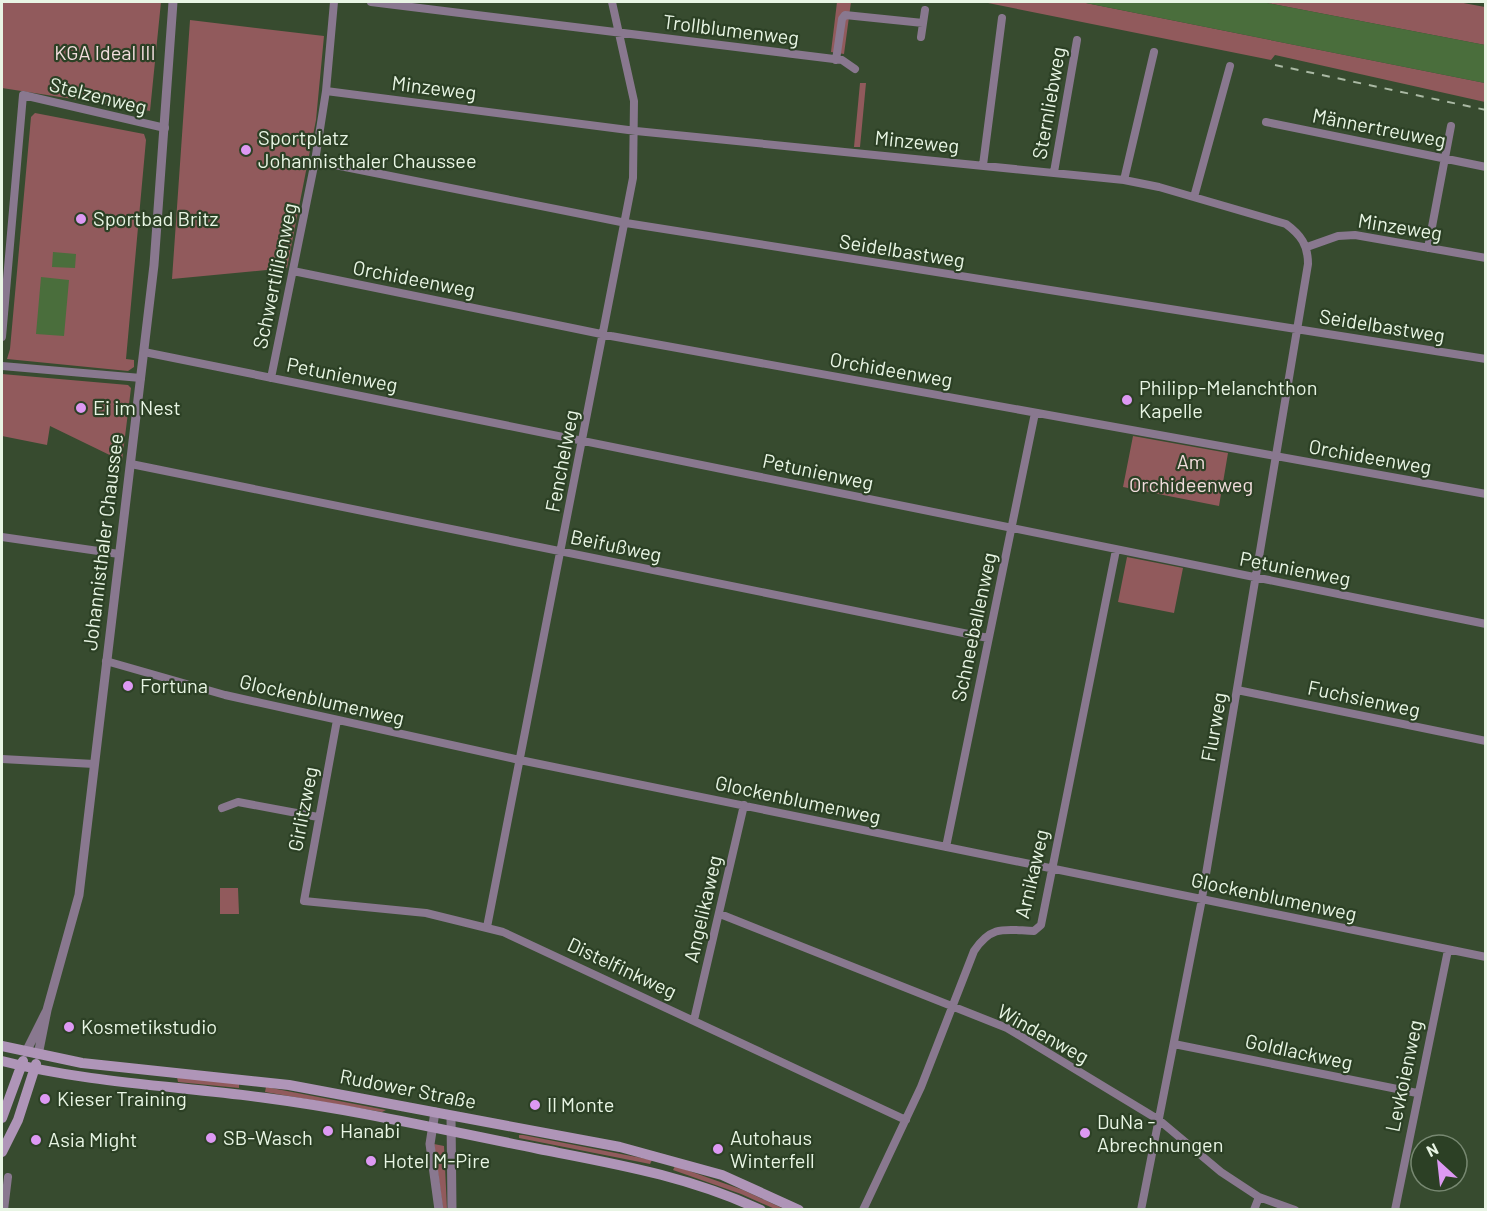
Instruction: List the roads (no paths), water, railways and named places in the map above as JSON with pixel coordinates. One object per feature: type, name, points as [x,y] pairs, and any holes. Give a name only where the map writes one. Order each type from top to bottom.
[{"type":"main road","name":"Rudower Straße","points":[[2,1046],[91,1064],[245,1079],[435,1112],[668,1159],[722,1175],[799,1209]]},
{"type":"main road","name":"Johannisthaler Chaussee","points":[[2,1118],[26,1052]]},
{"type":"main road","name":"Johannisthaler Chaussee","points":[[2,1152],[14,1129],[38,1055]]},
{"type":"main road","name":"Rudower Straße","points":[[2,1061],[69,1076],[243,1095],[389,1119],[663,1173],[710,1188],[761,1209]]},
{"type":"main road","points":[[243,1095],[245,1079]]},
{"type":"main road","points":[[389,1119],[392,1104]]},
{"type":"main road","points":[[510,1143],[514,1128]]},
{"type":"main road","points":[[663,1173],[668,1159]]},
{"type":"street","name":"Johannisthaler Chaussee","points":[[38,1055],[47,1010],[79,895],[144,352],[165,128],[173,2]]},
{"type":"street","name":"Schwertlilienweg","points":[[271,378],[315,161],[326,91],[334,2]]},
{"type":"street","name":"Trollblumenweg","points":[[371,2],[836,60],[848,63],[855,69]]},
{"type":"street","name":"Fenchelweg","points":[[487,927],[633,178],[636,130],[634,101],[612,2]]},
{"type":"street","points":[[921,37],[925,10]]},
{"type":"street","points":[[836,60],[842,19],[846,15],[923,23]]},
{"type":"street","points":[[983,165],[1002,18]]},
{"type":"street","name":"Sternliebweg","points":[[1054,172],[1077,40]]},
{"type":"street","points":[[1124,180],[1154,52]]},
{"type":"street","points":[[1194,197],[1230,66]]},
{"type":"street","name":"Minzeweg","points":[[326,91],[636,130],[1124,180],[1194,197],[1286,224],[1301,236],[1307,248],[1338,236],[1350,235],[1485,258]]},
{"type":"street","name":"Stelzenweg","points":[[2,337],[23,95],[165,128]]},
{"type":"street","name":"Männertreuweg","points":[[1266,122],[1485,167]]},
{"type":"street","points":[[1428,248],[1451,126]]},
{"type":"street","name":"Seidelbastweg","points":[[315,161],[626,223],[1485,359]]},
{"type":"street","name":"Flurweg","points":[[1141,1209],[1202,899],[1308,264],[1307,248]]},
{"type":"street","name":"Orchideenweg","points":[[293,271],[604,334],[1485,494]]},
{"type":"street","name":"Petunienweg","points":[[144,352],[1485,624]]},
{"type":"street","points":[[2,366],[141,378]]},
{"type":"street","name":"Schneeballenweg","points":[[946,847],[1035,413]]},
{"type":"street","name":"Beifußweg","points":[[131,464],[988,638]]},
{"type":"street","points":[[2,537],[119,554]]},
{"type":"street","name":"Arnikaweg","points":[[863,1209],[906,1120],[970,960],[983,940],[1005,928],[1034,931],[1039,928],[1116,550]]},
{"type":"street","name":"Glockenblumenweg","points":[[106,661],[225,695],[521,760],[1485,957]]},
{"type":"street","name":"Fuchsienweg","points":[[1237,690],[1485,741]]},
{"type":"street","name":"Girlitzweg","points":[[307,903],[303,899],[337,720]]},
{"type":"street","points":[[2,759],[94,764]]},
{"type":"street","points":[[222,808],[238,802],[318,817]]},
{"type":"street","name":"Angelikaweg","points":[[694,1020],[744,806]]},
{"type":"street","name":"Distelfinkweg","points":[[307,903],[426,913],[487,927],[516,937],[906,1120]]},
{"type":"street","name":"Windenweg","points":[[720,914],[1007,1028],[1159,1120],[1221,1172],[1259,1197],[1295,1209]]},
{"type":"street","name":"Levkoienweg","points":[[1395,1209],[1448,950]]},
{"type":"street","name":"Johannisthaler Chaussee","points":[[26,1052],[38,1022],[47,1010]]},
{"type":"street","name":"Goldlackweg","points":[[1174,1044],[1417,1093]]},
{"type":"street","points":[[435,1112],[430,1144],[439,1209]]},
{"type":"street","points":[[451,1116],[452,1209]]},
{"type":"street","points":[[4,1209],[8,1177]]},
{"type":"street","points":[[1254,1209],[1259,1197]]},
{"type":"railway","points":[[1275,65],[1486,110]]},
{"type":"place","name":"Sportplatz Johannisthaler Chaussee","points":[[246,150]]},
{"type":"place","name":"Sportbad Britz","points":[[81,219]]},
{"type":"place","name":"Philipp-Melanchthon Kapelle","points":[[1127,400]]},
{"type":"place","name":"Ei im Nest","points":[[81,408]]},
{"type":"place","name":"Fortuna","points":[[128,686]]},
{"type":"place","name":"Kosmetikstudio","points":[[69,1027]]},
{"type":"place","name":"Kieser Training","points":[[45,1099]]},
{"type":"place","name":"Il Monte","points":[[535,1105]]},
{"type":"place","name":"Hanabi","points":[[328,1131]]},
{"type":"place","name":"DuNa - Abrechnungen","points":[[1085,1133]]},
{"type":"place","name":"SB-Wasch","points":[[211,1138]]},
{"type":"place","name":"Asia Might","points":[[36,1140]]},
{"type":"place","name":"Autohaus Winterfell","points":[[718,1149]]},
{"type":"place","name":"Hotel M-Pire","points":[[371,1161]]},
{"type":"park label","name":"KGA Ideal III","points":[[105,53]]},
{"type":"park label","name":"Am Orchideenweg","points":[[1191,474]]}]
